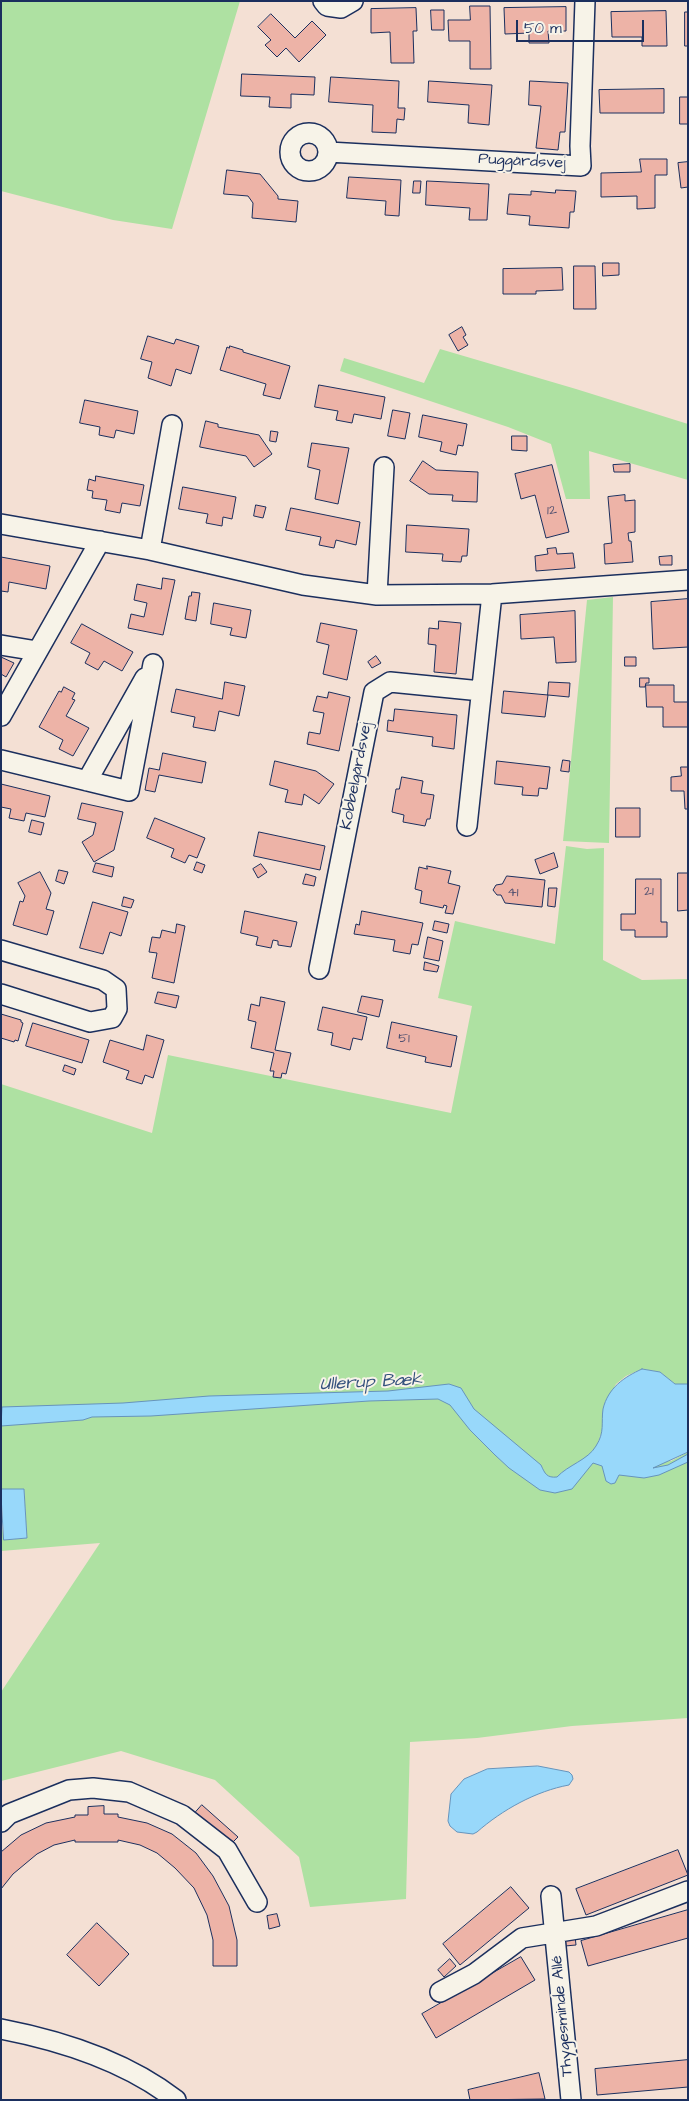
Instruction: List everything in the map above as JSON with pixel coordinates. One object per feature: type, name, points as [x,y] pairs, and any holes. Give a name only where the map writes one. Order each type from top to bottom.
[{"type":"street","points":[[322,1],[328,6],[341,8],[353,1]]},
{"type":"street","name":"Puggårdsvej","points":[[328,152],[581,166],[585,1]]},
{"type":"street","points":[[150,550],[172,425]]},
{"type":"street","points":[[377,595],[384,467]]},
{"type":"street","points":[[1,524],[150,550],[302,585],[377,595],[492,594],[688,580]]},
{"type":"street","points":[[1,716],[100,541]]},
{"type":"street","points":[[466,826],[492,594]]},
{"type":"street","points":[[1,645],[38,651]]},
{"type":"street","points":[[1,760],[87,781],[129,791],[152,664],[87,781]]},
{"type":"street","name":"Kobbelgårdsvej","points":[[319,969],[374,692],[390,682],[481,691]]},
{"type":"street","points":[[1,950],[103,980],[116,989],[117,1009],[112,1018],[90,1022],[1,994]]},
{"type":"street","points":[[1,1822],[9,1814],[69,1790],[93,1788],[129,1792],[182,1815],[227,1850],[257,1902]]},
{"type":"street","name":"Thygesminde Allé","points":[[440,1992],[474,1974],[522,1938],[596,1926],[688,1892]]},
{"type":"street","name":"Thygesminde Allé","points":[[551,1896],[571,2100]]},
{"type":"street","points":[[1,2029],[40,2036],[89,2052],[131,2072],[176,2100]]},
{"type":"green space","points":[[1,1],[240,1],[172,229],[113,220],[1,191]]},
{"type":"green space","points":[[440,349],[688,424],[688,480],[589,451],[590,499],[566,499],[551,444],[508,427],[340,371],[344,358],[424,383]]},
{"type":"green space","points":[[613,597],[609,843],[563,841],[587,600]]},
{"type":"green space","points":[[566,846],[587,849],[604,848],[603,960],[642,980],[688,979],[688,1384],[675,1384],[660,1372],[642,1369],[626,1376],[616,1384],[604,1408],[603,1429],[597,1445],[587,1462],[607,1464],[671,1461],[688,1452],[688,1718],[572,1726],[477,1738],[410,1742],[406,1899],[310,1907],[299,1857],[215,1780],[121,1751],[1,1781],[1,1692],[100,1543],[1,1551],[1,1519],[4,1540],[27,1538],[24,1489],[1,1489],[1,1084],[152,1133],[168,1055],[451,1113],[472,1006],[438,998],[455,921],[555,944]]},
{"type":"water","points":[[642,1369],[660,1372],[675,1384],[688,1384],[688,1452],[653,1468],[668,1465],[688,1454],[688,1462],[659,1475],[644,1478],[619,1475],[615,1483],[611,1484],[606,1481],[602,1466],[593,1463],[572,1489],[555,1493],[540,1490],[509,1468],[470,1430],[450,1405],[438,1399],[369,1401],[151,1416],[92,1417],[83,1420],[1,1426],[2,1407],[123,1403],[209,1396],[388,1391],[449,1384],[461,1388],[474,1409],[541,1465],[547,1475],[557,1477],[583,1459],[596,1446],[601,1436],[603,1409],[609,1395],[623,1380]]},
{"type":"water","points":[[1,1489],[24,1489],[27,1538],[4,1540]]},
{"type":"water","points":[[538,1766],[569,1772],[573,1779],[569,1785],[544,1792],[520,1802],[473,1834],[457,1832],[450,1826],[448,1821],[451,1794],[464,1779],[487,1769]]},
{"type":"building","points":[[470,6],[490,6],[491,69],[470,69],[470,41],[449,41],[448,20],[470,20]]},
{"type":"building","points":[[566,7],[566,31],[548,31],[549,43],[529,43],[529,33],[505,34],[504,8]]},
{"type":"building","points":[[416,8],[417,31],[413,31],[414,63],[391,63],[390,32],[371,33],[371,9]]},
{"type":"building","points":[[431,10],[444,10],[444,30],[432,30]]},
{"type":"building","points":[[666,11],[667,46],[642,46],[642,37],[612,37],[611,12]]},
{"type":"building","points":[[685,12],[688,12],[688,46],[685,46]]},
{"type":"building","points":[[271,14],[295,38],[312,21],[326,35],[299,62],[286,48],[277,57],[265,45],[271,40],[258,27]]},
{"type":"building","points":[[242,74],[315,77],[314,95],[291,94],[291,108],[269,107],[270,97],[241,96]]},
{"type":"building","points":[[331,77],[399,81],[398,108],[405,108],[404,120],[397,119],[396,133],[372,132],[373,105],[329,102]]},
{"type":"building","points":[[429,81],[492,85],[489,125],[468,123],[469,105],[428,102]]},
{"type":"building","points":[[530,81],[568,83],[565,132],[560,132],[558,150],[536,148],[541,106],[529,105]]},
{"type":"building","points":[[664,89],[664,113],[600,113],[599,90]]},
{"type":"building","points":[[680,97],[688,97],[688,124],[680,124]]},
{"type":"building","points":[[640,159],[667,159],[667,175],[655,175],[655,208],[637,209],[637,196],[601,197],[601,173],[641,172]]},
{"type":"building","points":[[688,162],[688,187],[681,188],[678,163]]},
{"type":"building","points":[[227,170],[260,174],[278,196],[278,199],[298,201],[296,222],[252,218],[253,203],[248,196],[224,194]]},
{"type":"building","points":[[349,177],[401,180],[399,216],[385,215],[386,201],[347,198]]},
{"type":"building","points":[[414,181],[421,181],[420,193],[413,193]]},
{"type":"building","points":[[427,181],[489,184],[487,220],[469,220],[470,208],[426,205]]},
{"type":"building","points":[[556,190],[576,191],[574,212],[570,212],[569,228],[529,225],[530,216],[507,214],[509,194],[531,195],[531,191],[555,193]]},
{"type":"building","points":[[603,263],[619,263],[619,275],[603,276]]},
{"type":"building","points":[[574,266],[595,266],[596,309],[574,309]]},
{"type":"building","points":[[562,268],[563,290],[536,291],[536,294],[503,294],[503,269]]},
{"type":"building","points":[[462,327],[466,335],[463,337],[468,345],[458,351],[449,335]]},
{"type":"building","points":[[148,336],[174,344],[176,339],[199,346],[191,374],[176,369],[171,386],[148,378],[152,362],[141,359]]},
{"type":"building","points":[[230,346],[243,350],[243,352],[290,366],[280,399],[263,395],[266,384],[220,370],[227,347],[229,348]]},
{"type":"building","points":[[319,385],[385,397],[381,419],[354,414],[352,423],[336,420],[338,411],[315,407]]},
{"type":"building","points":[[85,400],[138,411],[134,434],[116,430],[114,438],[99,435],[100,427],[80,423]]},
{"type":"building","points":[[393,410],[410,413],[405,439],[388,436]]},
{"type":"building","points":[[423,415],[467,424],[463,446],[458,445],[456,455],[440,451],[442,442],[419,437]]},
{"type":"building","points":[[206,421],[218,424],[218,427],[259,435],[272,454],[254,467],[246,456],[200,447]]},
{"type":"building","points":[[271,431],[278,432],[276,442],[270,441]]},
{"type":"building","points":[[512,436],[527,436],[527,451],[512,450]]},
{"type":"building","points":[[312,443],[349,448],[338,504],[315,499],[320,470],[308,467]]},
{"type":"building","points":[[423,461],[436,470],[478,472],[477,502],[452,501],[453,495],[429,494],[410,481]]},
{"type":"building","points":[[630,464],[630,472],[614,472],[613,465]]},
{"type":"building","points":[[552,465],[569,532],[546,538],[535,495],[521,499],[515,474]]},
{"type":"building","points":[[96,476],[144,485],[140,506],[122,503],[120,513],[105,510],[107,500],[92,498],[93,491],[87,490],[89,479],[95,481]]},
{"type":"building","points":[[183,487],[236,497],[232,519],[223,517],[222,526],[206,523],[208,514],[179,509]]},
{"type":"building","points":[[625,495],[625,501],[635,500],[635,532],[628,533],[629,541],[631,541],[633,562],[605,564],[604,544],[612,543],[608,497]]},
{"type":"building","points":[[256,505],[266,507],[263,518],[254,516]]},
{"type":"building","points":[[291,508],[360,522],[356,545],[336,540],[334,548],[319,545],[321,537],[286,530]]},
{"type":"building","points":[[407,525],[469,529],[467,556],[462,556],[461,562],[442,561],[443,554],[406,552]]},
{"type":"building","points":[[556,548],[557,554],[573,553],[575,568],[536,571],[535,556],[548,554],[547,549]]},
{"type":"building","points":[[672,556],[672,565],[660,565],[659,557]]},
{"type":"building","points":[[1,557],[50,566],[46,589],[9,582],[8,592],[1,591]]},
{"type":"building","points":[[163,578],[175,580],[163,635],[128,628],[131,614],[144,617],[147,603],[134,600],[137,584],[161,589]]},
{"type":"building","points":[[192,592],[200,593],[196,621],[185,619],[189,596],[191,596]]},
{"type":"building","points":[[688,599],[688,647],[653,649],[651,602]]},
{"type":"building","points":[[214,603],[251,610],[246,638],[230,635],[232,628],[211,624]]},
{"type":"building","points":[[575,611],[576,662],[556,663],[554,637],[521,639],[520,615]]},
{"type":"building","points":[[439,621],[461,623],[456,674],[434,672],[436,645],[428,644],[429,628],[438,629]]},
{"type":"building","points":[[321,623],[357,630],[347,680],[323,674],[329,645],[317,642]]},
{"type":"building","points":[[82,624],[133,652],[122,671],[104,661],[98,670],[85,663],[90,653],[71,643]]},
{"type":"building","points":[[376,656],[381,663],[372,668],[368,662]]},
{"type":"building","points":[[1,657],[14,663],[6,677],[1,674]]},
{"type":"building","points":[[625,657],[636,657],[636,666],[625,666]]},
{"type":"building","points":[[640,678],[649,678],[649,683],[646,683],[645,687],[640,687]]},
{"type":"building","points":[[225,682],[245,686],[239,716],[219,711],[215,731],[193,727],[195,717],[171,712],[176,689],[222,699]]},
{"type":"building","points":[[549,682],[570,683],[569,697],[548,695]]},
{"type":"building","points":[[646,685],[674,685],[674,702],[688,702],[688,727],[663,727],[663,707],[647,707]]},
{"type":"building","points":[[64,687],[75,693],[72,699],[75,700],[66,716],[89,728],[73,756],[59,749],[63,740],[39,727],[59,691],[61,692]]},
{"type":"building","points":[[504,691],[548,695],[545,717],[502,713]]},
{"type":"building","points":[[329,692],[350,697],[339,751],[307,744],[309,732],[320,734],[324,713],[313,711],[317,696],[327,698]]},
{"type":"building","points":[[395,709],[457,715],[454,749],[432,746],[433,737],[387,731],[388,720],[393,721]]},
{"type":"building","points":[[163,753],[206,762],[202,783],[159,775],[155,792],[145,790],[149,768],[159,770]]},
{"type":"building","points":[[563,760],[570,761],[569,772],[561,771]]},
{"type":"building","points":[[275,761],[316,771],[334,784],[319,804],[304,794],[302,805],[285,802],[288,790],[270,785]]},
{"type":"building","points":[[497,761],[550,767],[547,789],[539,788],[538,796],[522,795],[523,787],[495,784]]},
{"type":"building","points":[[681,767],[688,767],[688,809],[685,809],[684,791],[671,791],[671,777],[681,776]]},
{"type":"building","points":[[402,777],[423,781],[421,793],[434,795],[430,819],[427,819],[425,826],[403,822],[404,815],[392,812],[396,789],[399,789]]},
{"type":"building","points":[[1,784],[50,796],[45,817],[26,813],[24,821],[9,818],[11,809],[1,807]]},
{"type":"building","points":[[82,803],[123,812],[114,850],[94,862],[82,842],[93,835],[96,823],[78,819]]},
{"type":"building","points":[[616,808],[640,808],[640,837],[616,837]]},
{"type":"building","points":[[155,818],[205,838],[197,858],[189,855],[185,863],[171,857],[174,849],[147,838]]},
{"type":"building","points":[[32,820],[44,823],[41,835],[29,832]]},
{"type":"building","points":[[259,832],[325,846],[320,870],[254,856]]},
{"type":"building","points":[[554,853],[558,867],[540,874],[535,860]]},
{"type":"building","points":[[197,862],[205,865],[202,873],[194,870]]},
{"type":"building","points":[[96,863],[114,867],[112,877],[93,872]]},
{"type":"building","points":[[261,864],[267,872],[258,878],[253,869]]},
{"type":"building","points":[[427,866],[451,871],[448,883],[460,886],[453,914],[445,913],[447,906],[444,905],[443,908],[420,903],[422,891],[415,889],[419,867],[427,869]]},
{"type":"building","points":[[59,870],[68,872],[64,884],[56,881]]},
{"type":"building","points":[[40,872],[51,893],[46,909],[54,911],[47,935],[13,925],[20,901],[23,902],[25,896],[18,883]]},
{"type":"building","points":[[678,873],[688,873],[688,910],[678,911]]},
{"type":"building","points":[[306,874],[316,877],[314,886],[303,884]]},
{"type":"building","points":[[507,876],[545,880],[542,907],[505,903],[501,895],[497,895],[493,890],[496,885],[502,884]]},
{"type":"building","points":[[636,879],[661,879],[661,922],[667,922],[667,937],[635,937],[635,930],[621,930],[621,914],[635,914]]},
{"type":"building","points":[[549,888],[557,888],[555,907],[548,906]]},
{"type":"building","points":[[124,897],[134,900],[131,908],[122,906]]},
{"type":"building","points":[[93,902],[128,912],[121,936],[110,932],[103,954],[80,948]]},
{"type":"building","points":[[245,911],[297,922],[291,947],[278,945],[278,941],[273,940],[271,948],[256,945],[258,937],[241,933]]},
{"type":"building","points":[[362,911],[423,923],[418,945],[412,944],[410,954],[393,951],[395,940],[354,934],[356,924],[359,925]]},
{"type":"building","points":[[435,921],[449,924],[447,933],[433,930]]},
{"type":"building","points":[[177,924],[185,926],[174,983],[152,978],[157,953],[149,952],[152,937],[160,938],[162,930],[175,933]]},
{"type":"building","points":[[428,937],[443,941],[439,961],[424,958]]},
{"type":"building","points":[[425,962],[439,966],[437,972],[424,970]]},
{"type":"building","points":[[158,992],[179,996],[176,1008],[155,1003]]},
{"type":"building","points":[[362,996],[383,1000],[379,1017],[358,1012]]},
{"type":"building","points":[[261,997],[285,1002],[275,1050],[291,1053],[286,1074],[282,1073],[281,1078],[273,1077],[274,1071],[270,1071],[274,1053],[251,1048],[256,1022],[248,1020],[251,1004],[259,1006]]},
{"type":"building","points":[[323,1007],[367,1017],[362,1040],[353,1038],[350,1050],[331,1045],[333,1033],[318,1030]]},
{"type":"building","points":[[1,1014],[21,1020],[23,1023],[18,1041],[15,1040],[14,1042],[1,1038]]},
{"type":"building","points":[[392,1022],[457,1036],[451,1067],[425,1062],[426,1057],[387,1048]]},
{"type":"building","points":[[33,1023],[89,1040],[82,1063],[26,1046]]},
{"type":"building","points":[[147,1035],[164,1040],[153,1078],[145,1075],[142,1084],[126,1079],[129,1071],[103,1062],[110,1040],[143,1050]]},
{"type":"building","points":[[65,1065],[76,1069],[74,1075],[63,1071]]},
{"type":"building","points":[[202,1805],[238,1837],[230,1845],[195,1813]]},
{"type":"building","points":[[104,1806],[104,1814],[118,1814],[118,1817],[147,1823],[172,1834],[196,1853],[213,1876],[229,1906],[237,1940],[237,1966],[213,1966],[213,1940],[207,1915],[194,1888],[157,1853],[140,1845],[118,1840],[118,1842],[75,1842],[75,1840],[54,1845],[37,1854],[13,1874],[1,1889],[1,1852],[21,1835],[46,1823],[75,1817],[75,1815],[88,1815],[88,1807]]},
{"type":"building","points":[[678,1850],[688,1875],[586,1915],[576,1889]]},
{"type":"building","points":[[511,1887],[529,1908],[460,1965],[443,1944]]},
{"type":"building","points":[[688,1910],[688,1938],[588,1966],[581,1941]]},
{"type":"building","points":[[277,1914],[280,1926],[269,1929],[267,1916]]},
{"type":"building","points":[[97,1923],[129,1954],[99,1986],[67,1955]]},
{"type":"building","points":[[575,1936],[576,1945],[565,1946],[564,1937]]},
{"type":"building","points":[[521,1957],[535,1980],[436,2038],[422,2014]]},
{"type":"building","points":[[450,1959],[456,1966],[444,1977],[438,1970]]},
{"type":"building","points":[[688,2060],[688,2087],[597,2095],[595,2069]]},
{"type":"building","points":[[539,2073],[545,2099],[470,2100],[468,2090]]},
{"type":"water label","name":"Ullerup Bæk","points":[[371,1383]]}]
